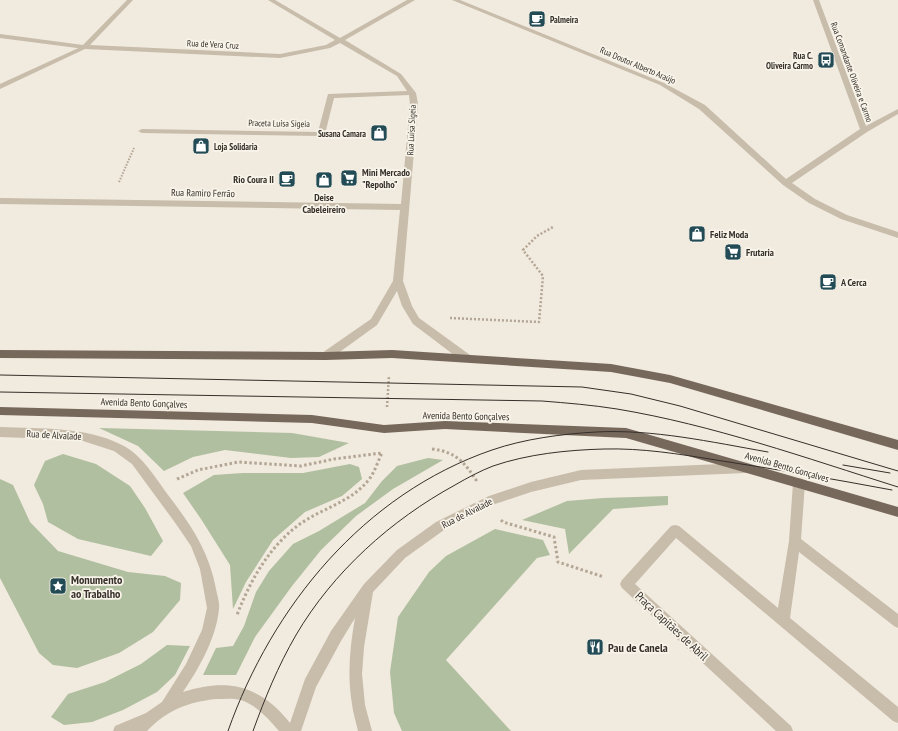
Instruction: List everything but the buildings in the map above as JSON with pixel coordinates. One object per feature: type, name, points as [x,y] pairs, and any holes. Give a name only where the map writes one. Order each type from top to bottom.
[{"type":"main road","points":[[0,354],[326,356],[392,354],[611,368],[663,378],[898,445]]},
{"type":"main road","name":"Avenida Bento Gonçalves","points":[[0,411],[312,419],[384,429],[446,425],[626,433],[898,512]]},
{"type":"street","points":[[0,87],[85,47],[130,0]]},
{"type":"street","name":"Rua Luísa Sigeia","points":[[271,0],[399,75],[412,93],[414,104],[398,281],[374,322],[326,356]]},
{"type":"street","name":"Rua de Vera Cruz","points":[[0,36],[85,47],[267,56],[306,52],[328,47],[412,0]]},
{"type":"street","name":"Rua Doutor Alberto Araújo","points":[[455,0],[662,84],[702,107],[786,183],[812,201],[844,217],[898,236]]},
{"type":"street","name":"Rua Comandante Oliveira e Carmo","points":[[786,183],[864,130],[816,0]]},
{"type":"street","name":"Praceta Luísa Sigeia","points":[[142,131],[321,134],[331,96],[412,93]]},
{"type":"street","points":[[864,130],[898,111]]},
{"type":"street","name":"Rua Ramiro Ferrão","points":[[0,201],[405,207]]},
{"type":"street","name":"Rua Luísa Sigeia","points":[[398,281],[407,306],[416,321],[466,358]]},
{"type":"street","name":"Rua de Alvalade","points":[[0,432],[80,435],[118,448],[136,461],[195,543],[206,569],[213,608],[208,631],[191,669],[166,706]]},
{"type":"street","name":"Rua de Alvalade","points":[[294,731],[310,684],[336,636],[368,588],[408,550],[440,526],[489,501],[530,487],[581,475],[747,468]]},
{"type":"street","points":[[783,620],[795,541],[799,483]]},
{"type":"street","points":[[626,584],[675,530],[898,716]]},
{"type":"street","points":[[795,541],[898,622]]},
{"type":"street","name":"Praça Capitães de Abril","points":[[626,584],[786,731]]},
{"type":"street","points":[[365,731],[358,701],[355,664],[358,636],[368,588]]},
{"type":"street","points":[[138,731],[150,718],[166,706],[192,695],[223,692],[242,694],[262,705],[280,719],[288,731]]},
{"type":"street","points":[[120,731],[150,718]]},
{"type":"path","points":[[110,202],[142,131]]},
{"type":"path","points":[[416,321],[424,318],[538,322],[543,276],[523,250],[537,236],[553,228]]},
{"type":"path","points":[[208,631],[232,632],[242,600],[252,581],[264,562],[279,543],[297,526],[317,513],[341,503],[360,490],[371,477],[382,453],[392,354]]},
{"type":"path","points":[[425,449],[445,450],[455,454],[464,462],[503,522],[554,537],[558,562],[626,584]]},
{"type":"path","points":[[158,490],[198,470],[218,465],[238,462],[301,466],[334,458],[389,452]]},
{"type":"green space","points":[[99,428],[292,433],[349,443],[319,457],[291,458],[225,450],[193,457],[164,471],[138,446]]},
{"type":"green space","points":[[63,454],[96,464],[130,486],[145,508],[163,541],[151,556],[78,539],[48,522],[43,504],[34,485],[45,461]]},
{"type":"green space","points":[[428,458],[443,460],[393,489],[356,516],[321,550],[292,586],[255,637],[236,675],[203,675],[216,648],[233,646],[244,626],[256,592],[269,571],[293,544],[319,531],[365,503],[382,481],[397,466]]},
{"type":"green space","points":[[350,464],[359,467],[362,479],[342,496],[305,512],[273,540],[246,582],[233,609],[230,565],[183,493],[214,475],[243,473],[303,473]]},
{"type":"green space","points":[[0,479],[13,485],[30,522],[58,551],[128,572],[165,576],[181,583],[180,600],[153,632],[119,653],[77,668],[53,665],[39,653],[0,578]]},
{"type":"green space","points":[[668,496],[668,505],[613,509],[569,554],[565,529],[522,520],[567,501],[603,498]]},
{"type":"green space","points":[[495,529],[543,540],[550,555],[537,558],[446,660],[511,731],[402,731],[394,713],[390,672],[398,617],[429,572],[446,556]]},
{"type":"green space","points":[[167,645],[190,646],[175,675],[157,692],[123,710],[92,722],[64,725],[51,717],[68,694],[105,682],[141,664]]},
{"type":"tram line","points":[[0,375],[582,387],[631,394],[680,406],[898,471]]},
{"type":"tram line","points":[[0,392],[542,401],[589,405],[653,416],[724,433],[898,487]]},
{"type":"tram line","points":[[228,731],[247,685],[270,641],[297,599],[328,560],[364,525],[403,495],[446,470],[504,446],[569,434],[596,432],[639,432],[660,434],[704,440],[768,452]]},
{"type":"tram line","points":[[253,731],[272,682],[296,635],[327,590],[346,569],[386,531],[408,514],[460,482],[493,466],[520,458],[576,450],[632,449],[804,474],[892,490]]},
{"type":"tram line","points":[[843,465],[890,473]]},
{"type":"place","name":"Palmeira","points":[[537,19]]},
{"type":"place","name":"Rua C. Oliveira Carmo","points":[[826,60]]},
{"type":"place","name":"Susana Camara","points":[[379,133]]},
{"type":"place","name":"Loja Solidaria","points":[[201,146]]},
{"type":"place","name":"Mini Mercado \"Repolho\"","points":[[349,178]]},
{"type":"place","name":"Rio Coura II","points":[[287,179]]},
{"type":"place","name":"Deise Cabeleireiro","points":[[324,180]]},
{"type":"place","name":"Feliz Moda","points":[[697,234]]},
{"type":"place","name":"Frutaria","points":[[733,252]]},
{"type":"place","name":"A Cerca","points":[[828,282]]},
{"type":"place","name":"Monumento ao Trabalho","points":[[58,586]]},
{"type":"place","name":"Pau de Canela","points":[[595,647]]}]
